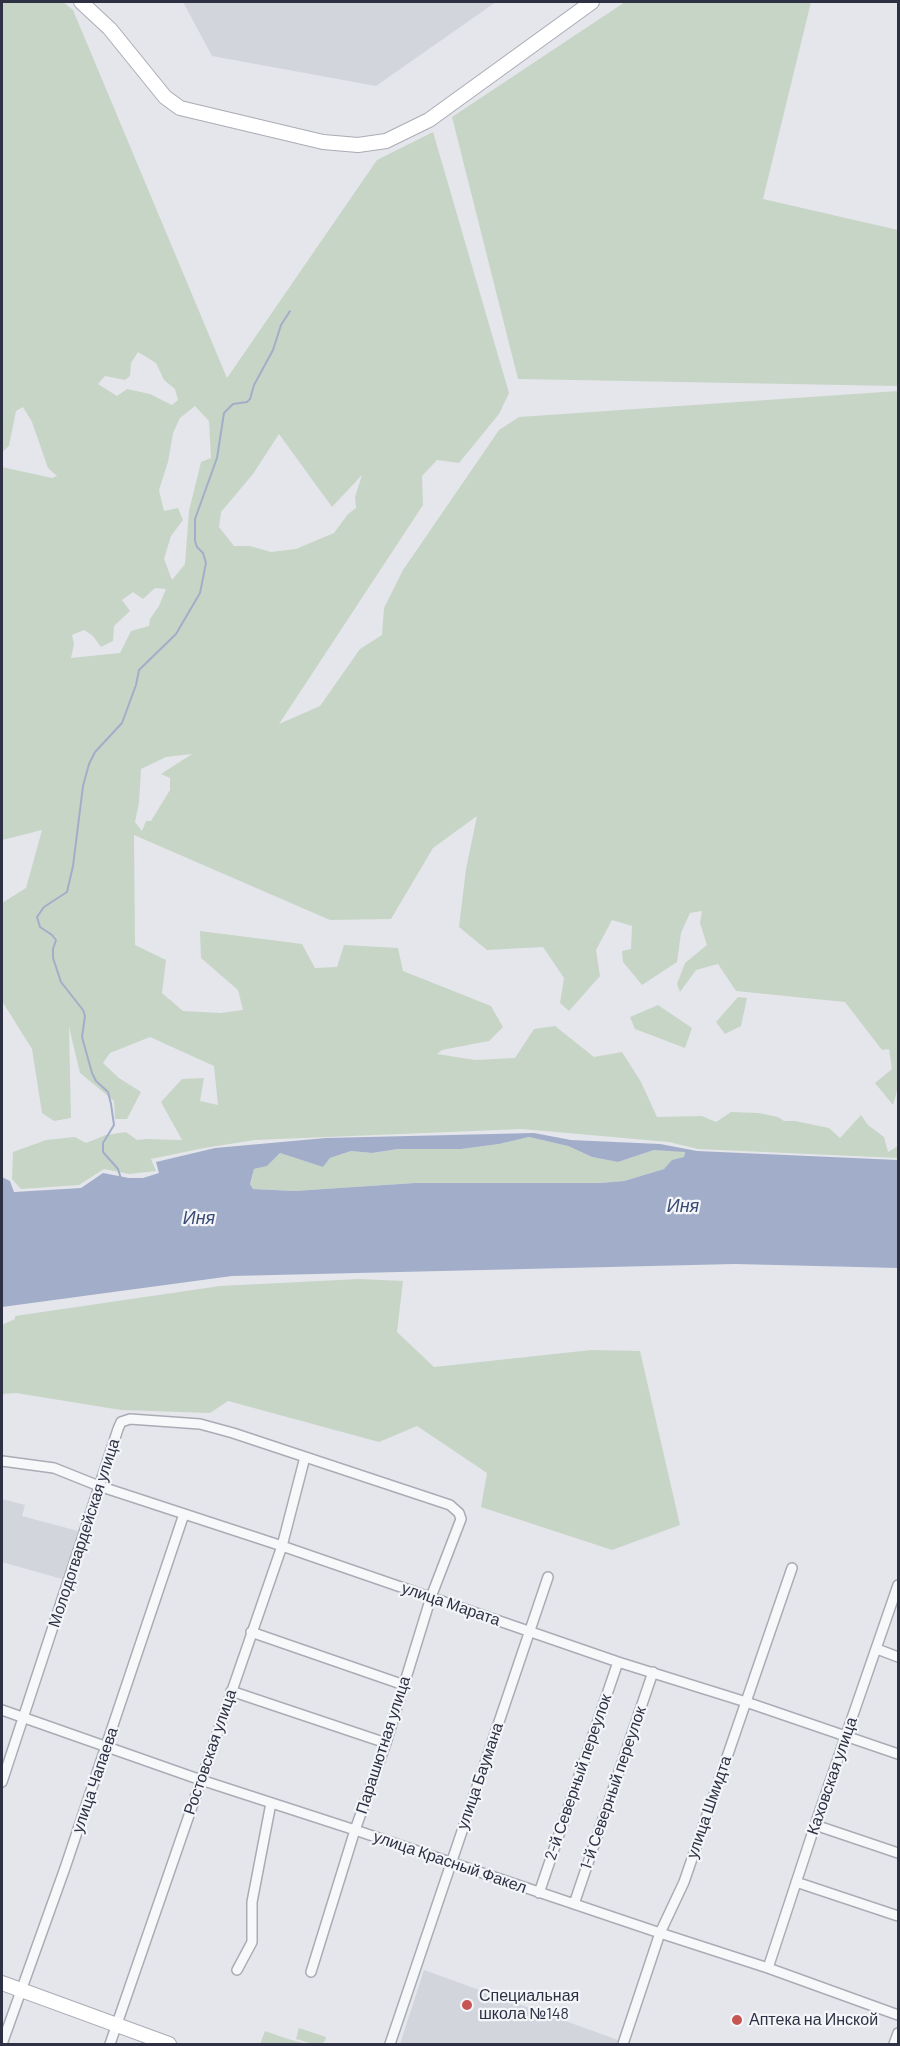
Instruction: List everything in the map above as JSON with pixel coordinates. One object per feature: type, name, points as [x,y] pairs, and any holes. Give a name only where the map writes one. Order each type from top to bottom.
[{"type":"street","points":[[81,2],[110,29],[165,97],[180,108],[322,142],[358,145],[386,141],[429,120],[592,2]]},
{"type":"street","name":"Молодогвардейская улица","points":[[2,1782],[122,1422],[130,1419],[200,1424],[233,1432],[450,1505],[459,1513],[460,1519]]},
{"type":"street","name":"Ростовская улица","points":[[110,2044],[282,1546],[305,1457]]},
{"type":"street","name":"улица Марата","points":[[2,1461],[54,1468],[99,1486],[282,1546],[618,1662],[746,1702],[898,1754]]},
{"type":"street","name":"улица Чапаева","points":[[2,2044],[107,1747],[184,1514]]},
{"type":"street","name":"Парашютная улица","points":[[311,1972],[431,1598],[460,1519]]},
{"type":"street","name":"улица Шмидта","points":[[623,2044],[660,1933],[684,1882],[792,1568]]},
{"type":"street","name":"улица Баумана","points":[[390,2044],[548,1577]]},
{"type":"street","name":"Каховская улица","points":[[768,1968],[898,1585]]},
{"type":"street","points":[[251,1632],[404,1685]]},
{"type":"street","points":[[877,1649],[898,1656]]},
{"type":"street","name":"2-й Северный переулок","points":[[539,1893],[618,1662]]},
{"type":"street","name":"1-й Северный переулок","points":[[574,1904],[653,1672]]},
{"type":"street","points":[[231,1691],[386,1743]]},
{"type":"street","name":"улица Красный Факел","points":[[2,1710],[201,1780],[768,1968],[898,2015]]},
{"type":"street","points":[[237,1970],[252,1942],[252,1902],[272,1803]]},
{"type":"street","points":[[815,1825],[898,1853]]},
{"type":"street","points":[[796,1882],[898,1916]]},
{"type":"street","points":[[2,1983],[169,2044]]},
{"type":"street","points":[[894,2044],[898,2032]]},
{"type":"shaded area","points":[[183,2],[496,2],[376,86],[212,56]]},
{"type":"shaded area","points":[[2,1499],[25,1505],[22,1516],[78,1531],[62,1579],[2,1562]]},
{"type":"shaded area","name":"Специальная школа №148","points":[[424,1970],[618,2040],[617,2044],[400,2044]]},
{"type":"green space","points":[[2,2],[63,2],[73,10],[227,378],[377,160],[433,132],[509,393],[499,414],[459,463],[437,460],[422,476],[423,505],[279,724],[320,706],[360,649],[382,635],[384,608],[403,570],[499,430],[519,417],[898,391],[898,1087],[893,1105],[875,1083],[892,1069],[889,1049],[882,1050],[845,1002],[736,991],[718,964],[696,970],[680,992],[677,984],[685,963],[707,945],[700,923],[702,911],[690,913],[681,933],[677,962],[642,985],[623,962],[622,951],[631,949],[632,926],[612,920],[596,950],[600,976],[569,1011],[560,1003],[564,978],[543,947],[487,950],[459,927],[466,869],[477,816],[433,848],[391,919],[330,920],[134,835],[135,945],[166,960],[162,993],[183,1011],[221,1013],[243,1010],[238,990],[201,958],[200,931],[302,944],[315,968],[337,967],[344,945],[398,948],[403,971],[491,1006],[503,1027],[489,1041],[442,1050],[437,1054],[475,1060],[515,1058],[534,1029],[555,1026],[594,1057],[622,1052],[641,1082],[657,1117],[702,1116],[716,1122],[731,1112],[759,1113],[778,1117],[784,1121],[829,1128],[840,1138],[861,1115],[868,1125],[884,1137],[888,1152],[898,1146],[898,1158],[698,1149],[669,1142],[522,1129],[255,1140],[151,1159],[156,1171],[129,1174],[104,1169],[79,1185],[21,1189],[12,1179],[13,1152],[46,1140],[75,1137],[86,1143],[106,1135],[126,1132],[137,1140],[182,1140],[161,1102],[182,1079],[204,1078],[200,1101],[218,1105],[214,1066],[150,1037],[110,1053],[103,1063],[119,1078],[141,1092],[127,1119],[115,1119],[114,1101],[80,1073],[69,1027],[71,1118],[54,1121],[42,1113],[32,1049],[2,1001],[2,903],[26,888],[42,830],[2,840],[2,467],[52,478],[57,476],[48,468],[32,422],[23,407],[16,411],[9,446],[2,452]],"holes":[[[138,352],[156,363],[164,380],[175,389],[178,400],[172,405],[150,394],[127,389],[117,396],[98,384],[105,376],[125,380],[130,376],[131,363]],[[195,406],[209,421],[211,458],[201,462],[189,511],[185,564],[172,580],[164,559],[171,536],[183,520],[178,508],[164,511],[159,490],[168,462],[173,433],[180,418]],[[279,434],[332,507],[362,475],[355,497],[356,508],[348,514],[334,533],[296,549],[271,552],[250,546],[234,546],[219,527],[221,512],[253,474]],[[155,588],[166,589],[159,606],[150,619],[149,626],[131,631],[120,653],[71,658],[74,644],[72,635],[84,630],[93,636],[101,647],[113,641],[114,626],[130,611],[122,600],[133,592],[143,599]],[[192,754],[161,774],[170,778],[170,790],[151,821],[146,821],[142,831],[135,822],[139,803],[141,769],[166,757]]]},
{"type":"green space","points":[[625,2],[811,2],[763,199],[898,230],[898,386],[518,379],[452,117]]},
{"type":"green space","points":[[738,997],[747,998],[741,1026],[725,1034],[716,1022]]},
{"type":"green space","points":[[658,1005],[692,1028],[685,1048],[635,1029],[630,1017]]},
{"type":"green space","points":[[529,1137],[568,1146],[592,1157],[618,1162],[654,1150],[685,1151],[684,1157],[672,1161],[664,1169],[624,1181],[600,1183],[415,1183],[294,1191],[253,1189],[250,1184],[254,1169],[267,1166],[280,1153],[323,1167],[330,1158],[351,1151],[372,1153],[398,1149],[461,1149]]},
{"type":"green space","points":[[359,1279],[403,1281],[397,1332],[434,1367],[591,1350],[640,1351],[680,1525],[612,1550],[481,1507],[487,1473],[417,1426],[379,1442],[228,1401],[210,1413],[121,1410],[16,1393],[2,1394],[2,1325],[15,1319],[15,1316],[220,1286]]},
{"type":"green space","points":[[299,2028],[326,2037],[325,2041],[321,2044],[313,2044],[296,2039]]},
{"type":"green space","points":[[265,2031],[288,2039],[306,2044],[260,2044]]},
{"type":"water","name":"Иня","points":[[534,1133],[571,1140],[660,1144],[697,1151],[898,1160],[898,1268],[735,1264],[232,1276],[2,1307],[2,1177],[10,1181],[14,1192],[81,1188],[103,1173],[143,1178],[159,1173],[156,1162],[215,1148],[326,1138]],"holes":[[[529,1137],[568,1146],[592,1157],[618,1162],[654,1150],[685,1152],[684,1157],[672,1160],[664,1169],[624,1181],[600,1183],[415,1183],[294,1191],[253,1189],[250,1184],[254,1169],[267,1166],[280,1153],[323,1167],[330,1158],[351,1151],[372,1153],[398,1149],[461,1149]]]},
{"type":"waterway","points":[[121,1179],[118,1169],[103,1152],[103,1143],[114,1125],[108,1092],[96,1081],[92,1073],[82,1037],[85,1016],[83,1010],[61,982],[53,958],[56,940],[40,927],[37,917],[44,907],[67,892],[73,866],[83,786],[95,752],[122,723],[139,670],[176,634],[200,593],[206,563],[195,541],[195,519],[217,458],[224,413],[233,404],[247,402],[250,399],[254,385],[273,350],[281,325],[290,311]]},
{"type":"place","name":"Специальная школа №148","points":[[467,2005]]},
{"type":"place","name":"Аптека на Инской","points":[[737,2020]]}]
